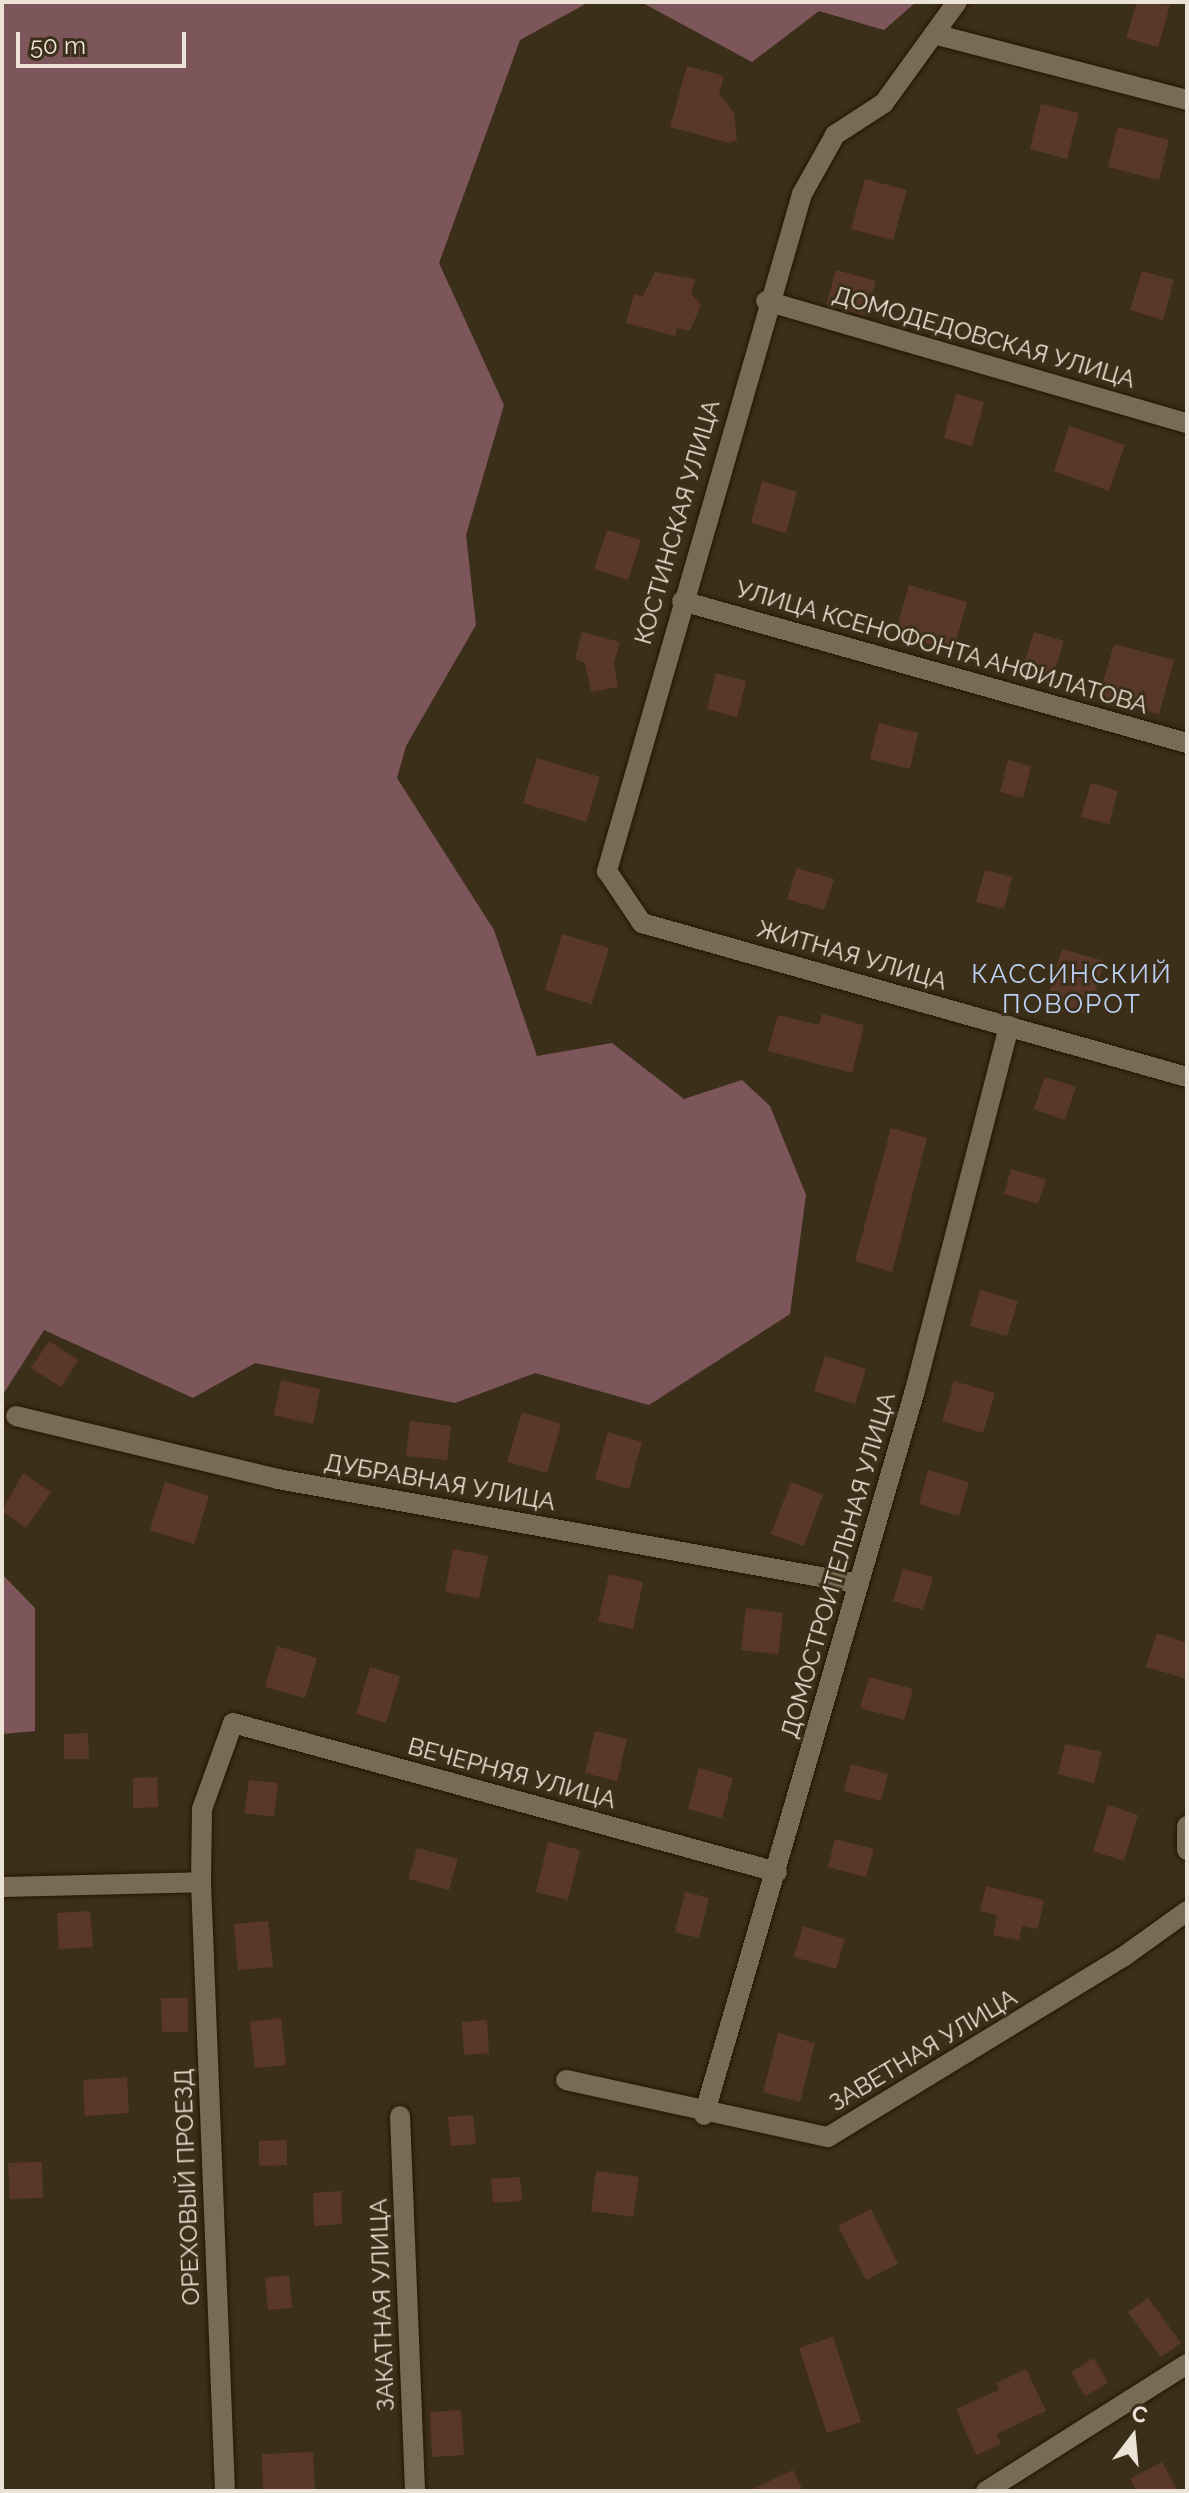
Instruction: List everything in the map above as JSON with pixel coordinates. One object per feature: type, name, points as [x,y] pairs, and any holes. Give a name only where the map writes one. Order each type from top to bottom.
[{"type":"street","points":[[957,2],[934,34],[1187,100]]},
{"type":"street","name":"КОСТИНСКАЯ УЛИЦА","points":[[642,923],[607,871],[766,301],[802,194],[835,135],[884,103],[934,34]]},
{"type":"street","name":"ДОМОДЕДОВСКАЯ УЛИЦА","points":[[766,301],[1187,423]]},
{"type":"street","name":"УЛИЦА КСЕНОФОНТА АНФИЛАТОВА","points":[[682,601],[1187,743]]},
{"type":"street","name":"ЖИТНАЯ УЛИЦА","points":[[642,923],[1187,1077]]},
{"type":"street","name":"ДОМОСТРОИТЕЛЬНАЯ УЛИЦА","points":[[704,2115],[859,1584],[1009,1026]]},
{"type":"street","name":"ДУБРАВНАЯ УЛИЦА","points":[[16,1416],[278,1479],[859,1584]]},
{"type":"street","name":"ВЕЧЕРНЯЯ УЛИЦА","points":[[233,1723],[777,1872]]},
{"type":"street","name":"ОРЕХОВЫЙ ПРОЕЗД","points":[[225,2491],[201,1882],[202,1809],[233,1723]]},
{"type":"street","points":[[1187,1826],[1187,1850]]},
{"type":"street","points":[[2,1887],[201,1882]]},
{"type":"street","name":"ЗАВЕТНАЯ УЛИЦА","points":[[566,2080],[704,2115],[828,2137],[1046,2006],[1187,1911]]},
{"type":"street","name":"ЗАКАТНАЯ УЛИЦА","points":[[400,2116],[415,2491]]},
{"type":"street","points":[[986,2491],[1187,2364]]},
{"type":"shaded area","points":[[2,2],[589,2],[520,40],[439,263],[504,405],[466,535],[476,625],[406,746],[397,778],[494,930],[537,1056],[612,1043],[684,1099],[742,1080],[770,1106],[806,1195],[790,1314],[649,1405],[535,1373],[455,1403],[255,1363],[193,1398],[44,1330],[2,1396]]},
{"type":"shaded area","points":[[641,2],[916,2],[884,30],[819,11],[752,62]]},
{"type":"shaded area","points":[[2,1574],[35,1608],[35,1731],[2,1734]]},
{"type":"building","points":[[1137,2],[1170,5],[1158,47],[1126,38]]},
{"type":"building","points":[[687,66],[724,76],[719,93],[734,113],[737,140],[730,143],[670,127]]},
{"type":"building","points":[[1041,104],[1079,113],[1067,159],[1030,149]]},
{"type":"building","points":[[1118,127],[1169,140],[1159,180],[1108,167]]},
{"type":"building","points":[[865,179],[907,190],[893,240],[851,229]]},
{"type":"building","points":[[836,270],[876,281],[866,316],[826,305]]},
{"type":"building","points":[[1142,271],[1174,280],[1163,320],[1130,310]]},
{"type":"building","points":[[655,272],[695,279],[691,294],[701,305],[690,331],[677,328],[675,336],[626,323],[634,294],[643,296]]},
{"type":"building","points":[[956,394],[984,402],[972,446],[944,438]]},
{"type":"building","points":[[1069,426],[1125,445],[1109,491],[1054,471]]},
{"type":"building","points":[[762,481],[797,492],[786,533],[751,523]]},
{"type":"building","points":[[607,530],[641,540],[628,580],[594,569]]},
{"type":"building","points":[[909,585],[967,602],[953,651],[895,634]]},
{"type":"building","points":[[582,632],[620,642],[614,663],[618,687],[591,692],[585,663],[575,659]]},
{"type":"building","points":[[1034,632],[1064,641],[1051,683],[1021,674]]},
{"type":"building","points":[[1114,644],[1174,660],[1159,714],[1099,696]]},
{"type":"building","points":[[716,673],[746,681],[737,717],[707,709]]},
{"type":"building","points":[[879,723],[918,733],[910,769],[870,759]]},
{"type":"building","points":[[537,758],[600,777],[586,822],[523,803]]},
{"type":"building","points":[[1008,760],[1031,766],[1023,798],[1000,792]]},
{"type":"building","points":[[1091,783],[1118,791],[1109,824],[1081,817]]},
{"type":"building","points":[[797,868],[834,879],[824,910],[787,899]]},
{"type":"building","points":[[985,870],[1012,877],[1004,909],[976,902]]},
{"type":"building","points":[[562,934],[609,948],[592,1004],[545,990]]},
{"type":"building","points":[[1062,949],[1104,961],[1089,1015],[1046,1003]]},
{"type":"building","points":[[822,1014],[864,1025],[852,1073],[768,1051],[778,1015],[819,1025]]},
{"type":"building","points":[[1045,1077],[1076,1087],[1065,1120],[1034,1109]]},
{"type":"building","points":[[891,1128],[927,1138],[892,1272],[855,1261]]},
{"type":"building","points":[[1011,1169],[1046,1179],[1038,1204],[1004,1194]]},
{"type":"building","points":[[980,1290],[1018,1301],[1007,1336],[970,1326]]},
{"type":"building","points":[[49,1341],[78,1360],[61,1387],[31,1368]]},
{"type":"building","points":[[825,1356],[866,1369],[855,1404],[814,1391]]},
{"type":"building","points":[[281,1380],[320,1389],[313,1424],[274,1415]]},
{"type":"building","points":[[954,1381],[995,1393],[983,1433],[942,1421]]},
{"type":"building","points":[[522,1412],[561,1424],[547,1473],[507,1462]]},
{"type":"building","points":[[410,1421],[451,1426],[447,1460],[406,1456]]},
{"type":"building","points":[[608,1432],[642,1442],[629,1489],[595,1479]]},
{"type":"building","points":[[928,1470],[969,1482],[959,1516],[919,1504]]},
{"type":"building","points":[[23,1473],[51,1492],[26,1528],[2,1511]]},
{"type":"building","points":[[165,1482],[209,1496],[194,1544],[150,1530]]},
{"type":"building","points":[[791,1482],[823,1495],[804,1546],[771,1534]]},
{"type":"building","points":[[453,1549],[488,1556],[479,1598],[445,1592]]},
{"type":"building","points":[[903,1569],[933,1577],[923,1610],[893,1601]]},
{"type":"building","points":[[609,1574],[643,1582],[633,1629],[598,1621]]},
{"type":"building","points":[[746,1608],[783,1613],[778,1654],[741,1650]]},
{"type":"building","points":[[1157,1633],[1187,1643],[1187,1679],[1146,1667]]},
{"type":"building","points":[[277,1646],[317,1658],[305,1698],[265,1687]]},
{"type":"building","points":[[370,1667],[400,1676],[386,1723],[356,1714]]},
{"type":"building","points":[[869,1677],[913,1689],[904,1720],[860,1708]]},
{"type":"building","points":[[595,1731],[627,1739],[617,1781],[585,1773]]},
{"type":"building","points":[[88,1733],[89,1759],[64,1759],[64,1734]]},
{"type":"building","points":[[1065,1744],[1102,1752],[1094,1783],[1058,1774]]},
{"type":"building","points":[[851,1764],[888,1774],[881,1801],[844,1791]]},
{"type":"building","points":[[699,1768],[733,1778],[722,1818],[688,1809]]},
{"type":"building","points":[[157,1777],[158,1807],[133,1808],[133,1778]]},
{"type":"building","points":[[249,1780],[278,1783],[274,1817],[244,1813]]},
{"type":"building","points":[[1108,1805],[1138,1815],[1124,1861],[1093,1851]]},
{"type":"building","points":[[835,1839],[874,1849],[866,1877],[828,1867]]},
{"type":"building","points":[[548,1842],[580,1850],[568,1900],[536,1892]]},
{"type":"building","points":[[417,1848],[458,1859],[449,1890],[408,1879]]},
{"type":"building","points":[[986,1886],[1044,1900],[1038,1929],[1022,1926],[1019,1940],[993,1935],[997,1915],[980,1911]]},
{"type":"building","points":[[685,1892],[709,1898],[699,1938],[675,1932]]},
{"type":"building","points":[[90,1911],[93,1947],[59,1949],[57,1913]]},
{"type":"building","points":[[268,1921],[273,1967],[238,1970],[234,1924]]},
{"type":"building","points":[[803,1926],[845,1939],[836,1969],[794,1957]]},
{"type":"building","points":[[161,1998],[188,1998],[188,2032],[162,2032]]},
{"type":"building","points":[[281,2018],[286,2065],[255,2068],[250,2022]]},
{"type":"building","points":[[487,2020],[489,2053],[464,2055],[462,2022]]},
{"type":"building","points":[[778,2033],[815,2043],[800,2102],[763,2092]]},
{"type":"building","points":[[127,2077],[129,2113],[85,2116],[83,2080]]},
{"type":"building","points":[[473,2115],[476,2144],[451,2146],[448,2117]]},
{"type":"building","points":[[287,2140],[287,2165],[259,2166],[259,2141]]},
{"type":"building","points":[[42,2162],[43,2198],[10,2199],[8,2163]]},
{"type":"building","points":[[596,2171],[639,2177],[633,2217],[591,2211]]},
{"type":"building","points":[[520,2177],[522,2201],[493,2203],[491,2179]]},
{"type":"building","points":[[341,2191],[342,2224],[314,2226],[313,2193]]},
{"type":"building","points":[[871,2209],[898,2264],[866,2280],[838,2226]]},
{"type":"building","points":[[289,2275],[292,2308],[268,2310],[265,2278]]},
{"type":"building","points":[[1148,2298],[1181,2343],[1161,2357],[1128,2312]]},
{"type":"building","points":[[833,2337],[861,2422],[827,2433],[799,2348]]},
{"type":"building","points":[[1094,2358],[1108,2383],[1085,2396],[1071,2372]]},
{"type":"building","points":[[1026,2369],[1046,2411],[996,2434],[1001,2444],[976,2455],[956,2409],[999,2390],[996,2383]]},
{"type":"building","points":[[461,2410],[464,2455],[432,2457],[430,2412]]},
{"type":"building","points":[[313,2452],[315,2489],[263,2491],[262,2454]]},
{"type":"building","points":[[1162,2462],[1178,2491],[1137,2491],[1130,2479]]},
{"type":"building","points":[[793,2470],[803,2491],[748,2491]]},
{"type":"district","name":"КАССИНСКИЙ ПОВОРОТ","points":[[1072,990]]}]
